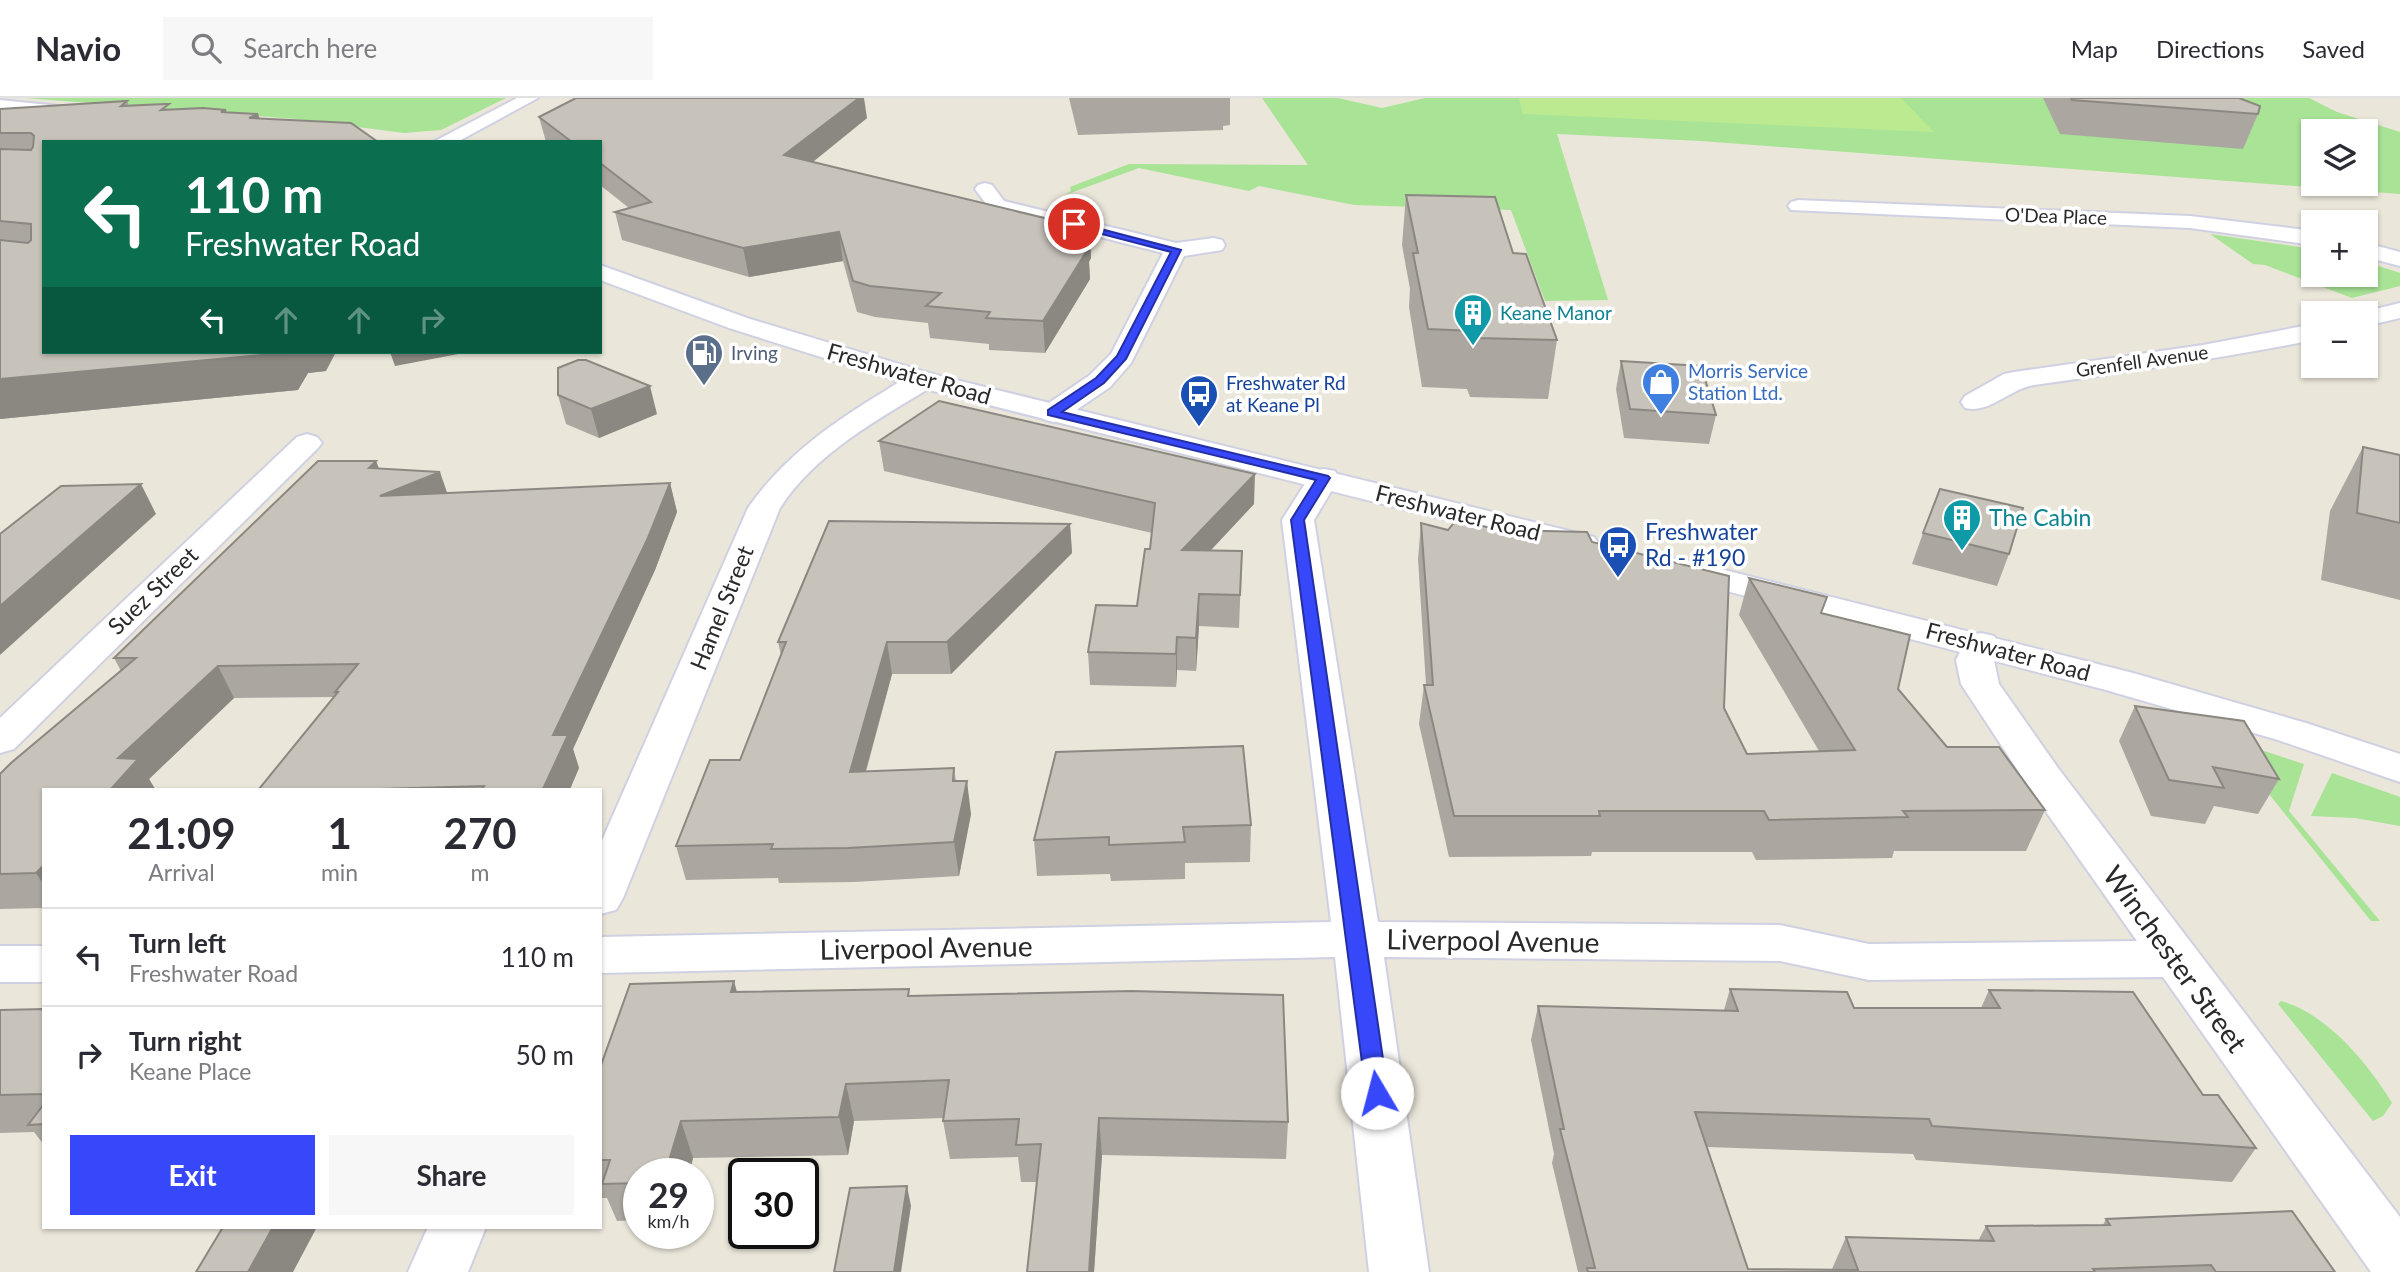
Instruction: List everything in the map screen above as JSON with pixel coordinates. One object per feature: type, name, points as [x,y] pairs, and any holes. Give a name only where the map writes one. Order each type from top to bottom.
[{"type":"street","points":[[446,140],[530,98]]},
{"type":"street","points":[[0,105],[96,114]]},
{"type":"street","points":[[985,188],[997,205],[1177,250],[1214,245]]},
{"type":"street","name":"O'Dea Place","points":[[1798,206],[2190,222],[2301,236]]},
{"type":"street","points":[[1053,413],[1100,381],[1122,357],[1177,250]]},
{"type":"street","points":[[2378,253],[2400,259]]},
{"type":"street","name":"Freshwater Road","points":[[602,273],[738,323],[923,380],[1609,551]]},
{"type":"street","points":[[2378,316],[2400,310]]},
{"type":"street","name":"Grenfell Avenue","points":[[1975,402],[2014,380],[2203,353],[2301,334]]},
{"type":"street","name":"Hamel Street","points":[[602,893],[731,591],[749,541],[771,498],[830,441],[859,419],[923,380]]},
{"type":"street","name":"Suez Street","points":[[0,740],[307,443]]},
{"type":"street","points":[[1324,478],[1298,520],[1357,939],[1399,1272]]},
{"type":"street","name":"Freshwater Road","points":[[1646,560],[1981,644],[2216,709],[2400,769]]},
{"type":"street","name":"Winchester Street","points":[[1981,644],[1975,660],[1980,684],[2043,777],[2174,959],[2400,1264]]},
{"type":"street","name":"Liverpool Avenue","points":[[602,955],[1357,939],[1780,943],[1869,962],[2174,959]]},
{"type":"street","points":[[0,964],[42,964]]},
{"type":"street","points":[[438,1272],[456,1229]]},
{"type":"green space","points":[[25,98],[506,98],[441,130],[404,133],[296,119]]},
{"type":"green space","points":[[1262,98],[1338,98],[1382,108],[1425,98],[2309,98],[2359,119],[2301,119],[2301,186],[1701,141],[1557,134],[1608,300],[1545,301],[1511,210],[1354,205],[1259,186],[1249,191],[1139,168],[1065,195],[1071,191],[1070,187],[1129,164],[1308,165]]},
{"type":"green space","points":[[1519,98],[1901,98],[1934,132],[1523,114]]},
{"type":"green space","points":[[2378,125],[2400,132],[2400,194],[2378,192]]},
{"type":"green space","points":[[2210,234],[2301,247],[2301,279],[2265,265],[2253,264]]},
{"type":"green space","points":[[2378,266],[2400,273],[2400,286],[2352,298],[2323,287],[2378,287]]},
{"type":"green space","points":[[2224,738],[2304,764],[2289,811],[2380,921],[2371,921]]},
{"type":"green space","points":[[2332,773],[2400,797],[2400,826],[2355,818],[2311,816]]},
{"type":"green space","points":[[2281,1001],[2315,1017],[2359,1057],[2392,1103],[2383,1116],[2373,1121],[2278,1004]]},
{"type":"building","points":[[576,98],[859,98],[784,155],[1090,229],[1078,249],[1088,249],[1043,321],[986,318],[990,312],[926,306],[941,293],[870,286],[853,281],[839,232],[743,248],[615,212],[651,202],[602,165],[602,140],[569,140],[539,117]]},
{"type":"building","points":[[2071,98],[2239,98],[2260,106],[2258,114]]},
{"type":"building","points":[[127,101],[121,106],[169,104],[161,110],[203,108],[258,114],[249,118],[351,123],[375,140],[42,140],[42,354],[272,354],[0,379],[0,240],[28,243],[31,240],[31,224],[0,221],[0,149],[31,150],[34,136],[31,133],[0,133],[0,109]]},
{"type":"building","points":[[1406,195],[1495,197],[1513,253],[1526,254],[1557,340],[1477,338],[1474,331],[1428,329],[1413,253],[1418,253]]},
{"type":"building","points":[[578,360],[586,360],[650,386],[591,409],[558,395],[558,368]]},
{"type":"building","points":[[1621,361],[1701,366],[1716,415],[1630,409]]},
{"type":"building","points":[[939,401],[1255,474],[1182,550],[1242,551],[1240,595],[1199,594],[1196,638],[1177,637],[1176,654],[1088,652],[1096,605],[1137,606],[1145,549],[1150,549],[1155,503],[879,441]]},
{"type":"building","points":[[2363,447],[2400,455],[2400,523],[2357,513]]},
{"type":"building","points":[[318,461],[376,461],[369,468],[440,472],[380,496],[670,483],[647,540],[553,735],[568,735],[543,788],[260,788],[358,664],[218,666],[118,758],[138,759],[112,788],[42,788],[42,867],[36,873],[0,874],[0,774],[136,658],[114,658]]},
{"type":"building","points":[[141,484],[0,606],[0,534],[61,486]]},
{"type":"building","points":[[1940,489],[2023,508],[2009,554],[1923,533]]},
{"type":"building","points":[[1456,520],[1500,530],[1587,532],[1592,542],[1729,576],[1724,708],[1747,754],[1855,750],[1749,578],[1827,597],[1821,613],[1910,635],[1898,689],[1947,747],[1999,747],[2045,810],[1903,811],[1908,817],[1769,820],[1764,811],[1599,811],[1600,816],[1454,816],[1424,685],[1433,685],[1421,523],[1448,530]]},
{"type":"building","points":[[829,521],[1070,524],[947,642],[887,642],[850,772],[954,768],[953,781],[967,781],[954,842],[848,848],[771,849],[773,844],[676,846],[710,760],[740,760],[786,642],[778,642]]},
{"type":"building","points":[[2135,706],[2244,721],[2279,779],[2213,767],[2224,788],[2169,780]]},
{"type":"building","points":[[1243,746],[1251,825],[1183,827],[1185,842],[1109,845],[1109,837],[1034,840],[1056,752]]},
{"type":"building","points":[[734,981],[731,992],[909,989],[908,996],[1131,991],[1283,995],[1288,1122],[1099,1118],[1089,1272],[1027,1272],[1041,1144],[1016,1145],[1019,1119],[943,1121],[949,1080],[846,1084],[839,1117],[681,1121],[670,1158],[623,1158],[623,1183],[602,1184],[610,1160],[602,1160],[602,1062],[630,984]]},
{"type":"building","points":[[1730,989],[1847,992],[1854,1008],[2000,1008],[1989,990],[2133,992],[2203,1095],[2218,1095],[2256,1148],[1932,1126],[1929,1119],[1695,1112],[1748,1269],[1858,1270],[1846,1237],[1994,1241],[1986,1226],[2110,1225],[2106,1219],[2292,1211],[2335,1272],[2216,1272],[2211,1265],[2093,1269],[2095,1272],[1588,1272],[1587,1268],[1595,1268],[1560,1129],[1564,1129],[1538,1006],[1738,1011]]},
{"type":"building","points":[[42,1009],[42,1094],[0,1095],[0,1010]]},
{"type":"building","points":[[42,1107],[42,1124],[28,1125]]},
{"type":"building","points":[[907,1186],[894,1272],[834,1272],[850,1188]]},
{"type":"building","points":[[222,1229],[272,1229],[248,1272],[196,1272]]},
{"type":"place","name":"Keane Manor","points":[[1473,347]]},
{"type":"place","name":"Irving","points":[[704,387]]},
{"type":"place","name":"Morris Service Station Ltd.","points":[[1661,416]]},
{"type":"place","name":"Freshwater Rd at Keane Pl","points":[[1199,428]]},
{"type":"place","name":"The Cabin","points":[[1962,552]]},
{"type":"place","name":"Freshwater Rd - #190","points":[[1618,579]]},
{"type":"route","points":[[1074,224],[1177,250],[1138,321],[1122,357],[1100,381],[1053,413],[1324,478],[1298,520],[1377,1093]]}]
